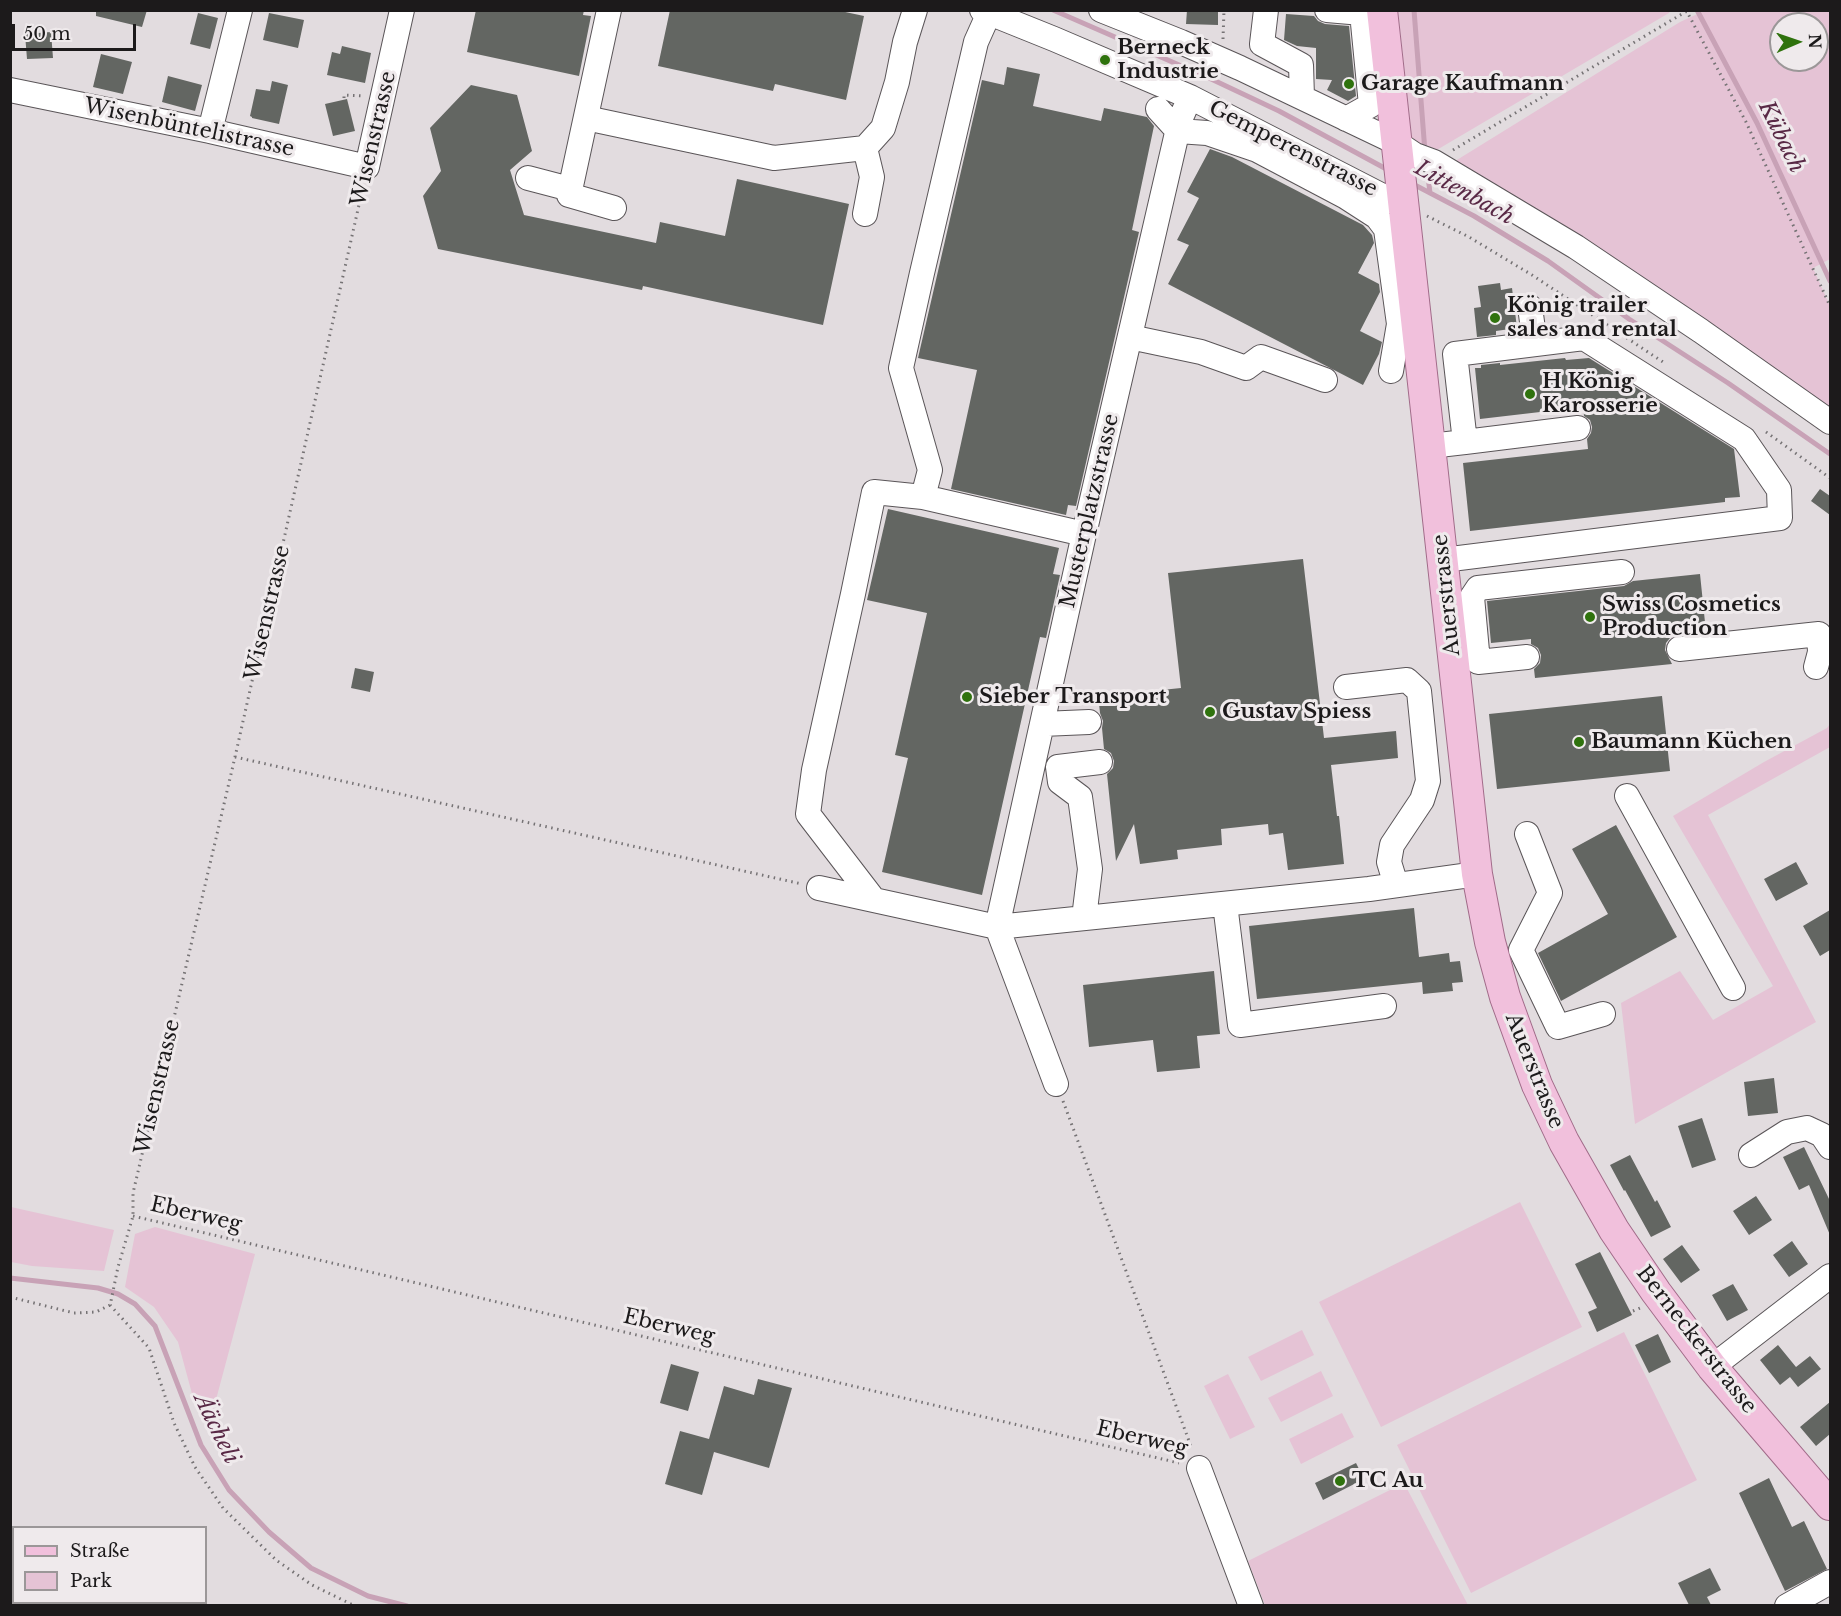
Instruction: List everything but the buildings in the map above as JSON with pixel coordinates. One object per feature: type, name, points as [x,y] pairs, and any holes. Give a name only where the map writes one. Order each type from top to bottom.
[{"type":"main road","name":"Auerstrasse","points":[[1369,11],[1408,170],[1406,307],[1430,446],[1477,874],[1490,942],[1504,997],[1536,1085],[1576,1164]]},
{"type":"main road","name":"Berneckerstrasse","points":[[1576,1164],[1614,1230],[1656,1292],[1712,1367],[1830,1505]]},
{"type":"street","points":[[210,131],[240,10]]},
{"type":"street","name":"Wisenstrasse","points":[[367,167],[402,10]]},
{"type":"street","points":[[609,10],[586,118],[574,142],[569,195],[614,208]]},
{"type":"street","points":[[586,118],[774,158],[865,148],[883,128],[915,10]]},
{"type":"street","points":[[1101,10],[1231,64],[1346,119],[1408,170],[1576,247],[1830,422]]},
{"type":"street","points":[[1262,44],[1266,10]]},
{"type":"street","points":[[1327,10],[1369,11],[1371,105],[1346,119]]},
{"type":"street","points":[[923,496],[930,470],[901,368],[976,42],[986,12]]},
{"type":"street","name":"Gemperenstrasse","points":[[986,12],[1190,97],[1408,170]]},
{"type":"street","points":[[1231,64],[1262,44]]},
{"type":"street","points":[[1262,44],[1301,65],[1302,98]]},
{"type":"street","name":"Wisenbüntelistrasse","points":[[10,90],[210,131],[367,167]]},
{"type":"street","name":"Musterplatzstrasse","points":[[997,927],[1084,534],[1180,120],[1190,97]]},
{"type":"street","points":[[1158,109],[1178,131],[1207,133],[1257,150],[1346,197],[1377,217],[1386,229],[1406,307],[1399,324],[1391,371]]},
{"type":"street","points":[[865,148],[872,177],[865,214]]},
{"type":"street","points":[[528,178],[570,189]]},
{"type":"street","points":[[1530,307],[1534,344]]},
{"type":"street","points":[[1130,337],[1201,352],[1246,368],[1261,357],[1325,380]]},
{"type":"street","points":[[1443,560],[1780,518],[1779,490],[1744,440],[1584,338],[1455,354],[1465,442]]},
{"type":"street","points":[[1430,446],[1578,428]]},
{"type":"street","points":[[874,900],[808,814],[814,770],[874,492],[923,496],[1084,534]]},
{"type":"street","points":[[1502,552],[1506,585]]},
{"type":"street","points":[[1527,657],[1478,662],[1472,597],[1478,588],[1622,572]]},
{"type":"street","points":[[1679,649],[1819,634],[1820,652],[1816,667]]},
{"type":"street","points":[[1346,687],[1407,680],[1419,691],[1428,781],[1422,800],[1392,845],[1389,862],[1395,885]]},
{"type":"street","points":[[1042,724],[1089,722]]},
{"type":"street","points":[[1084,918],[1090,869],[1080,797],[1060,782],[1058,767],[1100,762]]},
{"type":"street","points":[[1627,796],[1732,988]]},
{"type":"street","points":[[1527,834],[1550,893],[1521,950],[1558,1027],[1603,1014]]},
{"type":"street","points":[[819,888],[997,927],[1369,889],[1477,874]]},
{"type":"street","points":[[1225,904],[1240,1025],[1384,1006]]},
{"type":"street","points":[[997,927],[1056,1084]]},
{"type":"street","points":[[1751,1155],[1787,1132],[1807,1128],[1822,1135],[1830,1147]]},
{"type":"street","points":[[1712,1367],[1830,1276]]},
{"type":"street","points":[[1199,1468],[1251,1605]]},
{"type":"street","points":[[1786,1605],[1830,1582]]},
{"type":"path","points":[[1224,10],[1231,64]]},
{"type":"path","points":[[1408,170],[1686,11],[1746,122],[1830,306]]},
{"type":"path","name":"Wisenstrasse","points":[[110,1303],[133,1216],[133,1193],[235,757],[367,167]]},
{"type":"path","points":[[235,757],[819,888]]},
{"type":"path","points":[[1056,1084],[1199,1468]]},
{"type":"path","name":"Eberweg","points":[[133,1216],[1199,1468]]},
{"type":"path","points":[[10,1297],[74,1313],[96,1312],[110,1303],[149,1348],[174,1423],[191,1459],[223,1508],[276,1560],[312,1585],[355,1605]]},
{"type":"green space","points":[[1398,11],[1670,11],[1435,151],[1412,143]]},
{"type":"green space","points":[[1704,11],[1830,11],[1830,259],[1813,268],[1830,306],[1830,415],[1452,163],[1680,22]]},
{"type":"green space","points":[[1830,724],[1830,747],[1708,815],[1816,1022],[1635,1124],[1621,1003],[1680,971],[1713,1020],[1773,986],[1673,816],[1827,728]]},
{"type":"green space","points":[[1520,1202],[1582,1327],[1381,1427],[1319,1302]]},
{"type":"green space","points":[[11,1207],[114,1230],[104,1271],[32,1266],[11,1262]]},
{"type":"green space","points":[[155,1227],[255,1254],[210,1422],[194,1401],[178,1342],[154,1307],[125,1287],[135,1234]]},
{"type":"green space","points":[[1302,1330],[1314,1355],[1261,1381],[1248,1357]]},
{"type":"green space","points":[[1624,1332],[1697,1480],[1471,1593],[1397,1445]]},
{"type":"green space","points":[[1321,1371],[1333,1396],[1281,1422],[1268,1398]]},
{"type":"green space","points":[[1228,1374],[1255,1427],[1230,1439],[1204,1386]]},
{"type":"green space","points":[[1342,1413],[1354,1437],[1301,1464],[1289,1439]]},
{"type":"green space","points":[[1404,1483],[1468,1605],[1265,1605],[1248,1561]]},
{"type":"waterway","name":"Littenbach","points":[[1053,10],[1279,111],[1390,171]]},
{"type":"waterway","points":[[1414,10],[1425,152]]},
{"type":"waterway","name":"Kübach","points":[[1697,10],[1757,123],[1830,281]]},
{"type":"waterway","points":[[1427,168],[1430,193]]},
{"type":"waterway","name":"Littenbach","points":[[1411,183],[1474,216],[1548,261],[1629,319],[1728,383],[1830,454]]},
{"type":"waterway","name":"Äächeli","points":[[10,1278],[98,1288],[118,1294],[135,1304],[155,1326],[201,1445],[229,1490],[269,1532],[311,1568],[368,1596],[407,1606]]},
{"type":"place","name":"Berneck Industrie","points":[[1105,60]]},
{"type":"place","name":"Garage Kaufmann","points":[[1349,84]]},
{"type":"place","name":"König trailer sales and rental","points":[[1495,318]]},
{"type":"place","name":"H König Karosserie","points":[[1530,394]]},
{"type":"place","name":"Swiss Cosmetics Production","points":[[1590,617]]},
{"type":"place","name":"Sieber Transport","points":[[967,697]]},
{"type":"place","name":"Gustav Spiess","points":[[1210,712]]},
{"type":"place","name":"Baumann Küchen","points":[[1579,742]]},
{"type":"place","name":"TC Au","points":[[1340,1481]]}]
